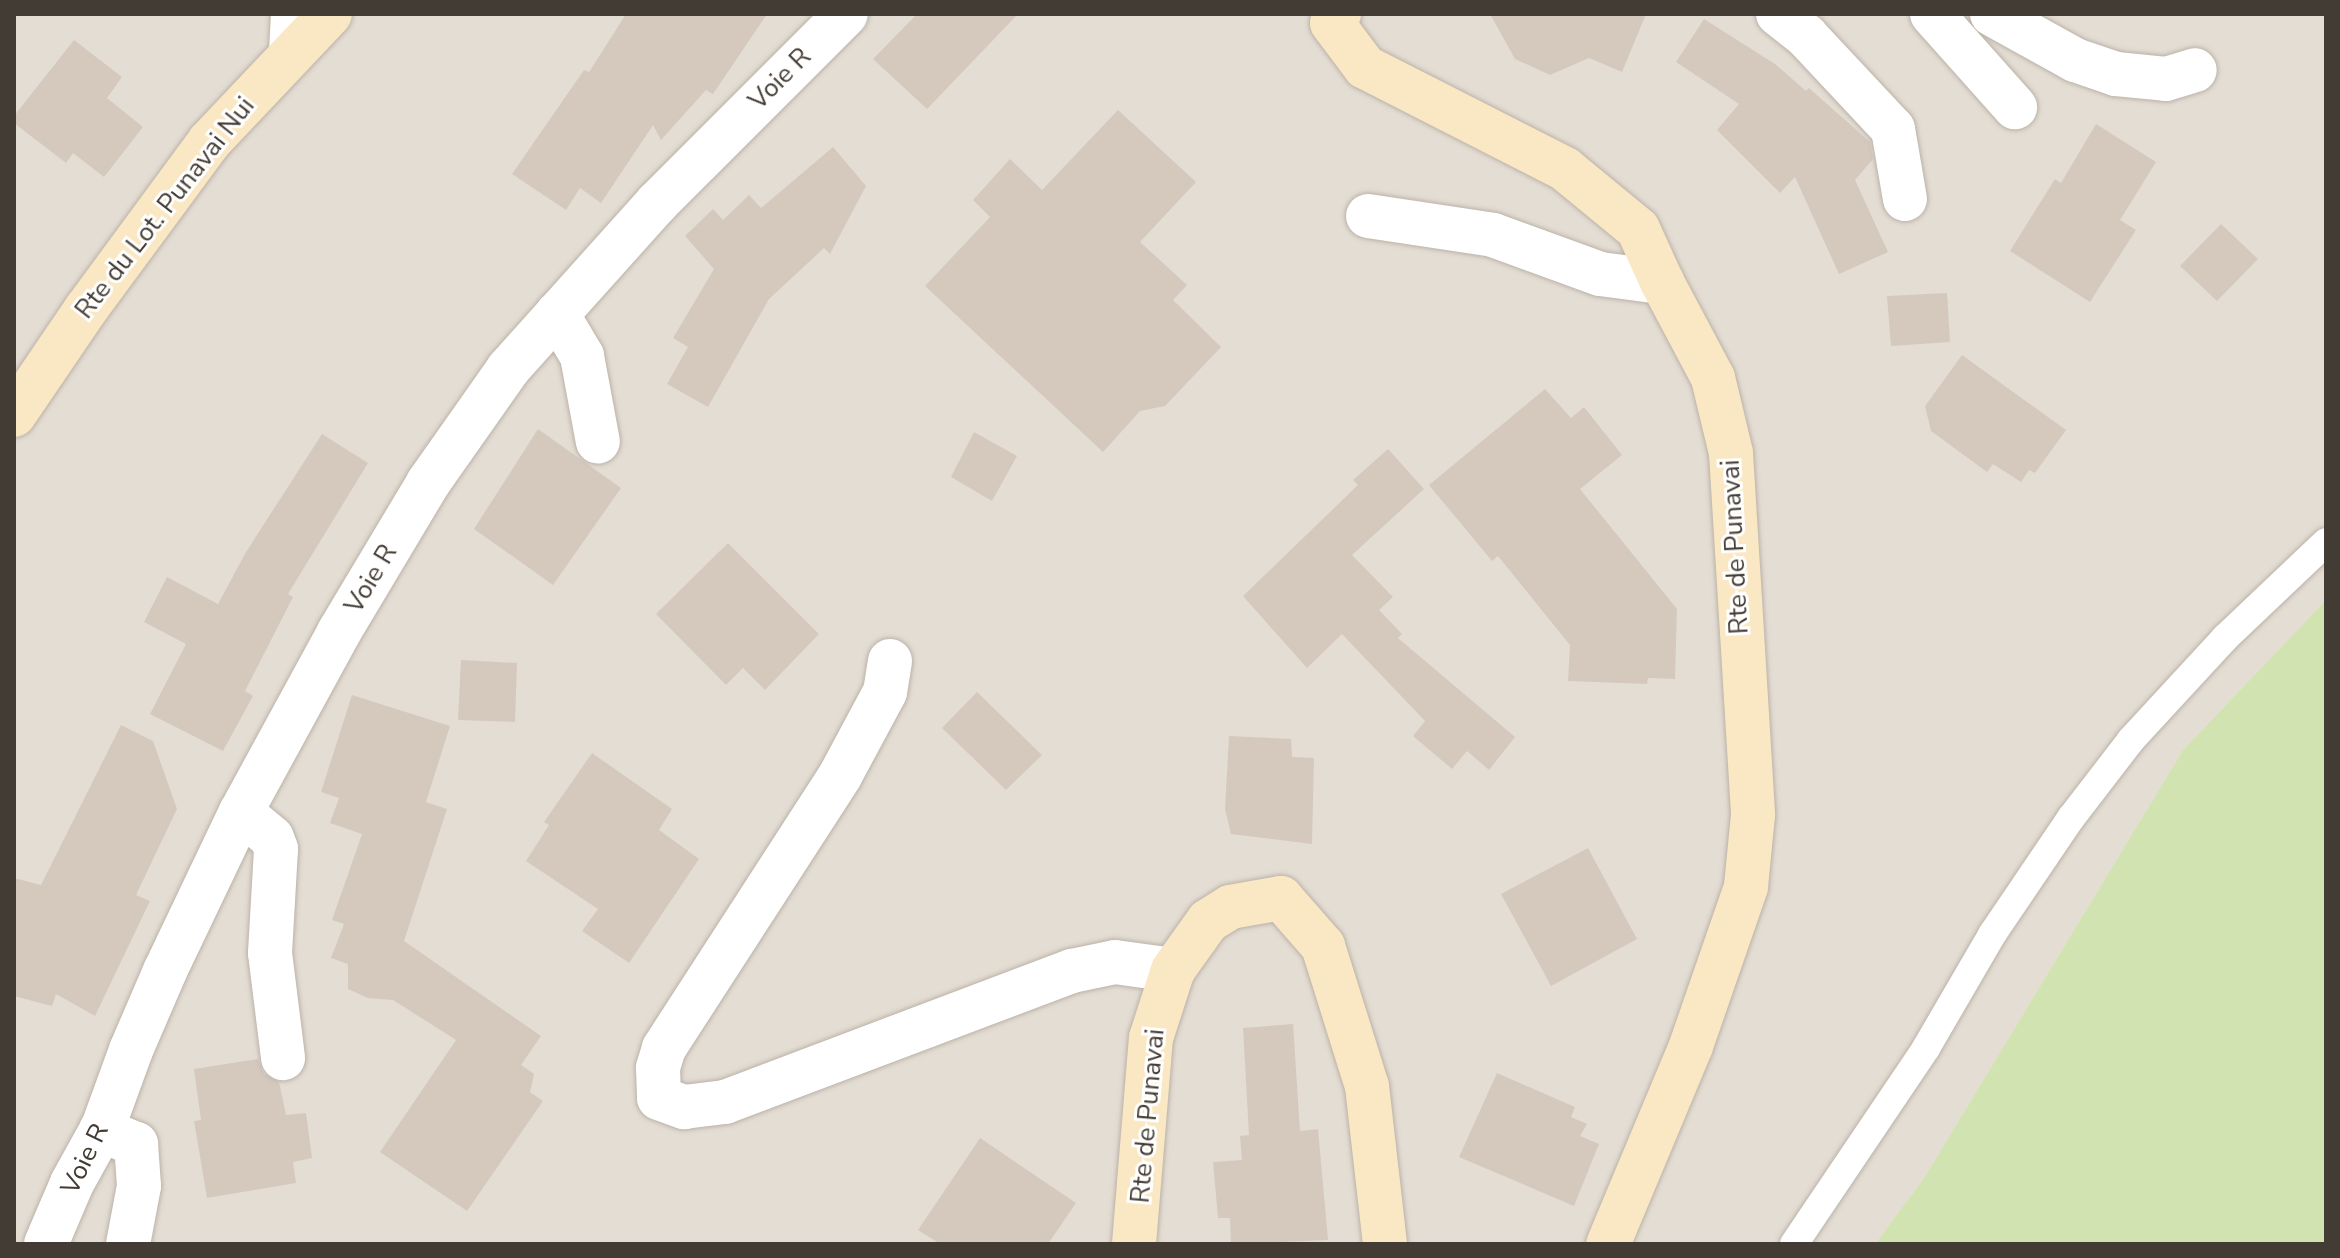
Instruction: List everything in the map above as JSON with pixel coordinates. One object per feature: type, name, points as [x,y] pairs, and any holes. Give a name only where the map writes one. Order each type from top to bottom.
[{"type":"main road","name":"Rte du Lot. Punavai Nui","points":[[14,415],[86,309],[292,33],[330,14]]},
{"type":"main road","name":"Rte de Punavai","points":[[1339,14],[1332,23],[1365,67],[1565,169],[1638,229],[1713,378],[1731,453],[1753,815],[1746,887],[1691,1046],[1608,1244]]},
{"type":"main road","name":"Rte de Punavai","points":[[1134,1244],[1151,1038],[1173,970],[1208,921],[1230,907],[1281,898],[1323,946],[1367,1086],[1385,1244]]},
{"type":"street","name":"Voie R","points":[[46,1244],[72,1183],[101,1130],[159,984],[241,812],[339,632],[428,483],[508,369],[557,314],[657,203],[846,14]]},
{"type":"street","points":[[1778,14],[1806,36],[1893,129],[1905,199]]},
{"type":"street","points":[[1932,14],[2015,107]]},
{"type":"street","points":[[1992,14],[2075,60],[2116,74],[2166,79],[2195,70]]},
{"type":"street","points":[[1368,216],[1493,235],[1600,274],[1662,282]]},
{"type":"street","points":[[557,314],[582,356],[598,442]]},
{"type":"street","points":[[890,661],[885,692],[840,776],[664,1048],[658,1068],[659,1098],[684,1107],[725,1102],[1072,971],[1115,962],[1173,970]]},
{"type":"street","points":[[241,812],[272,838],[276,849],[270,953],[283,1058]]},
{"type":"street","points":[[101,1130],[136,1144],[139,1186],[128,1244]]},
{"type":"lane","points":[[1794,1244],[1926,1048],[1993,933],[2071,818],[2141,729],[2225,638],[2326,542]]},
{"type":"shaded area","points":[[14,14],[2326,14],[2326,600],[2183,750],[1924,1178],[1875,1244],[14,1244]]},
{"type":"green space","points":[[2326,600],[2326,1244],[1875,1244],[1924,1178],[2183,750]]},
{"type":"building","points":[[626,14],[767,14],[713,94],[706,90],[661,140],[653,125],[601,203],[580,188],[566,210],[512,174],[584,70],[589,72]]},
{"type":"building","points":[[917,14],[1018,14],[927,109],[873,59]]},
{"type":"building","points":[[1490,14],[1646,14],[1622,72],[1589,58],[1550,75],[1515,59]]},
{"type":"building","points":[[1704,19],[1775,64],[1806,91],[1809,88],[1870,142],[1873,159],[1855,180],[1888,252],[1839,274],[1795,177],[1780,193],[1717,130],[1739,104],[1676,62]]},
{"type":"building","points":[[74,40],[122,77],[107,98],[143,127],[104,177],[73,153],[66,163],[14,123],[14,116]]},
{"type":"building","points":[[1118,110],[1196,182],[1140,242],[1187,285],[1173,300],[1221,347],[1165,406],[1140,411],[1103,452],[925,286],[990,217],[973,200],[1010,159],[1042,190]]},
{"type":"building","points":[[2096,124],[2156,162],[2120,220],[2136,230],[2090,302],[2010,251],[2055,179],[2061,183]]},
{"type":"building","points":[[833,147],[866,186],[830,254],[824,248],[769,299],[708,407],[667,384],[688,347],[673,338],[714,269],[685,236],[713,209],[723,220],[749,195],[761,208]]},
{"type":"building","points":[[2221,224],[2258,259],[2217,301],[2180,266]]},
{"type":"building","points":[[1947,293],[1950,342],[1891,346],[1887,296]]},
{"type":"building","points":[[1962,355],[2066,430],[2035,473],[2029,470],[2021,482],[1993,464],[1987,472],[1931,431],[1925,406]]},
{"type":"building","points":[[1545,389],[1571,418],[1584,407],[1622,455],[1580,489],[1677,609],[1675,679],[1648,678],[1647,684],[1568,681],[1570,645],[1498,556],[1492,561],[1429,485]]},
{"type":"building","points":[[538,429],[621,488],[553,585],[474,529]]},
{"type":"building","points":[[974,432],[1017,456],[992,501],[951,477]]},
{"type":"building","points":[[322,434],[368,463],[288,594],[293,597],[245,691],[253,696],[223,751],[150,714],[186,644],[144,622],[167,577],[218,604],[246,552]]},
{"type":"building","points":[[1388,449],[1424,489],[1352,555],[1393,597],[1379,610],[1402,634],[1398,638],[1515,737],[1489,770],[1467,751],[1452,769],[1413,736],[1425,721],[1342,634],[1307,668],[1243,596],[1358,485],[1353,480]]},
{"type":"building","points":[[728,543],[819,634],[765,690],[743,668],[726,685],[656,614]]},
{"type":"building","points":[[461,660],[517,663],[515,722],[458,720]]},
{"type":"building","points":[[977,692],[1042,755],[1006,790],[942,728]]},
{"type":"building","points":[[352,695],[450,726],[426,802],[447,809],[404,941],[541,1036],[521,1065],[534,1074],[530,1092],[543,1101],[467,1211],[380,1152],[456,1040],[393,1000],[368,998],[348,989],[348,964],[331,958],[344,924],[332,920],[362,834],[330,823],[339,798],[321,792]]},
{"type":"building","points":[[121,725],[153,741],[177,809],[136,895],[150,901],[95,1016],[56,994],[52,1006],[14,996],[14,878],[41,885]]},
{"type":"building","points":[[1229,736],[1291,739],[1292,757],[1314,758],[1312,844],[1231,834],[1225,809]]},
{"type":"building","points":[[592,753],[672,809],[659,830],[699,859],[629,963],[582,931],[598,909],[526,861],[549,825],[544,822]]},
{"type":"building","points":[[1588,848],[1637,939],[1551,986],[1501,894]]},
{"type":"building","points":[[1293,1024],[1300,1131],[1318,1129],[1328,1240],[1231,1244],[1230,1218],[1218,1218],[1213,1162],[1242,1160],[1240,1136],[1249,1135],[1243,1028]]},
{"type":"building","points":[[258,1059],[264,1074],[279,1082],[286,1115],[306,1113],[312,1158],[293,1162],[296,1183],[207,1198],[194,1121],[201,1120],[194,1069]]},
{"type":"building","points":[[1497,1073],[1575,1107],[1571,1117],[1587,1124],[1580,1136],[1599,1144],[1574,1206],[1459,1157]]},
{"type":"building","points":[[980,1138],[1076,1203],[1048,1244],[940,1244],[918,1230]]}]
